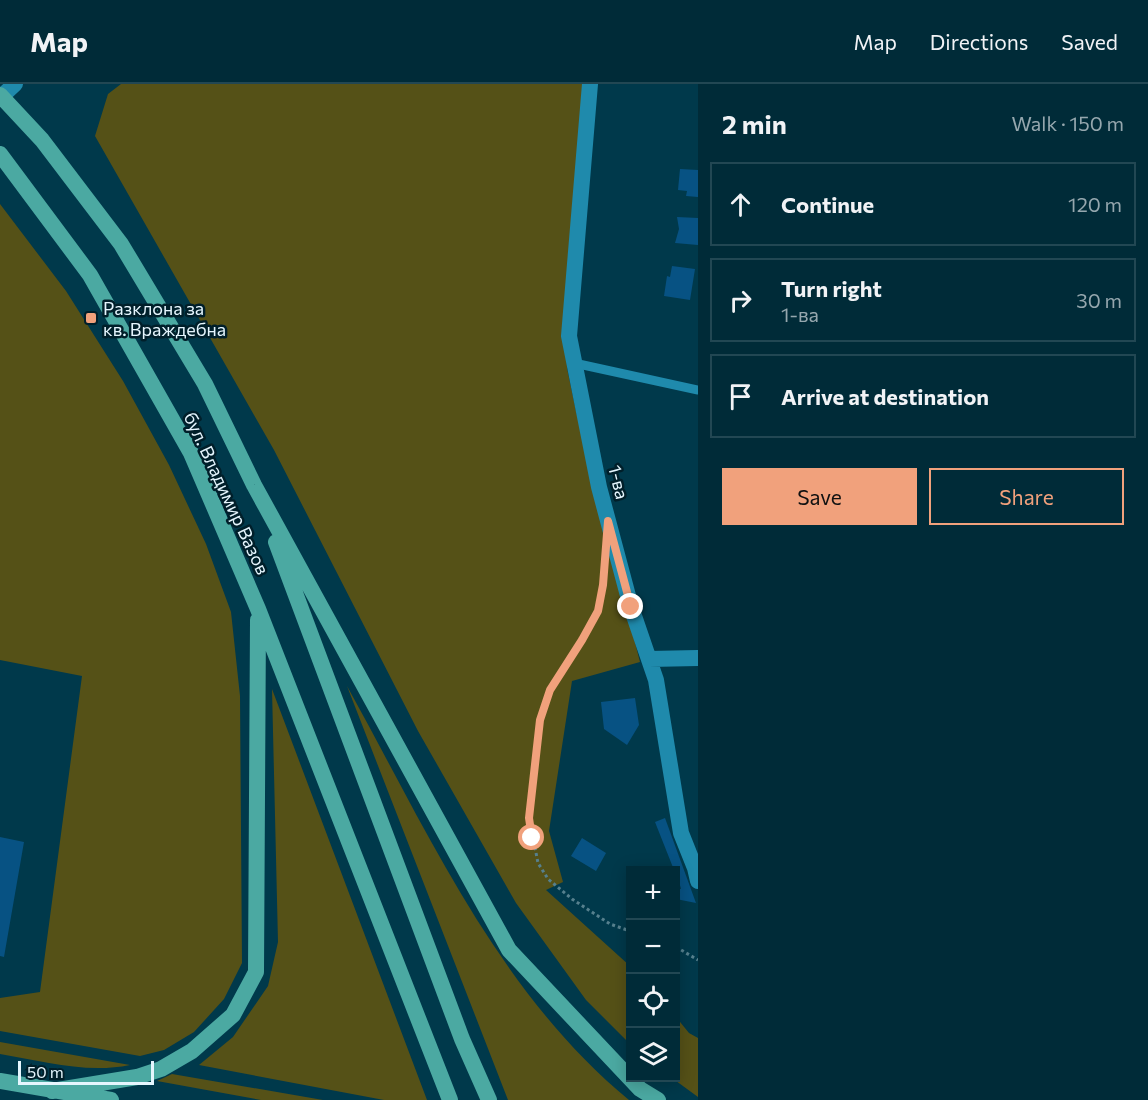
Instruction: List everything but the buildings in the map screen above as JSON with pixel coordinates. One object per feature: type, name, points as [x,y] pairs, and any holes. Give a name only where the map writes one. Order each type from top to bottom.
[{"type":"main road","name":"бул. Владимир Вазов","points":[[1,97],[42,140],[121,244],[206,384],[254,485]]},
{"type":"main road","name":"бул. Владимир Вазов","points":[[0,154],[90,275],[191,453],[258,609],[450,1100]]},
{"type":"main road","points":[[254,485],[462,1039],[489,1100]]},
{"type":"main road","points":[[254,485],[509,950],[640,1089],[658,1100]]},
{"type":"main road","points":[[52,1090],[137,1077],[161,1069],[192,1051],[233,1015],[256,972],[258,609]]},
{"type":"main road","points":[[0,1081],[111,1100]]},
{"type":"street","points":[[1,97],[15,84]]},
{"type":"street","name":"1-ва","points":[[590,84],[569,336],[599,488],[631,607],[656,680],[681,833],[698,880]]},
{"type":"street","points":[[648,659],[698,658]]},
{"type":"lane","points":[[574,363],[698,390]]},
{"type":"path","points":[[604,566],[598,611],[550,690],[540,720],[529,818],[538,863],[548,879],[572,899],[610,924],[626,930]]},
{"type":"path","points":[[680,950],[698,960]]},
{"type":"shaded area","points":[[121,84],[585,84],[565,324],[567,368],[640,662],[572,681],[549,831],[563,882],[546,890],[626,962],[626,1040],[586,1000],[516,903],[418,731],[274,450],[95,136],[108,94]]},
{"type":"shaded area","points":[[0,204],[66,291],[123,381],[169,465],[206,544],[231,612],[240,696],[242,963],[224,999],[194,1032],[164,1050],[140,1056],[0,1031],[0,998],[40,992],[82,676],[0,660]]},
{"type":"shaded area","points":[[347,686],[437,853],[504,960],[541,1010],[583,1057],[629,1100],[508,1100]]},
{"type":"shaded area","points":[[272,689],[427,1100],[384,1100],[199,1065],[233,1037],[268,986],[278,942]]},
{"type":"shaded area","points":[[680,1022],[689,1033],[698,1038],[698,1097],[677,1082],[680,1082]]},
{"type":"shaded area","points":[[0,1042],[130,1065],[97,1068],[48,1063],[0,1054]]},
{"type":"shaded area","points":[[172,1074],[323,1100],[261,1100],[157,1081]]},
{"type":"place","name":"Разклона за кв. Враждебна","points":[[91,318]]},
{"type":"route","points":[[532,838],[529,818],[540,720],[550,690],[598,611],[603,585],[608,521],[631,607]]}]
